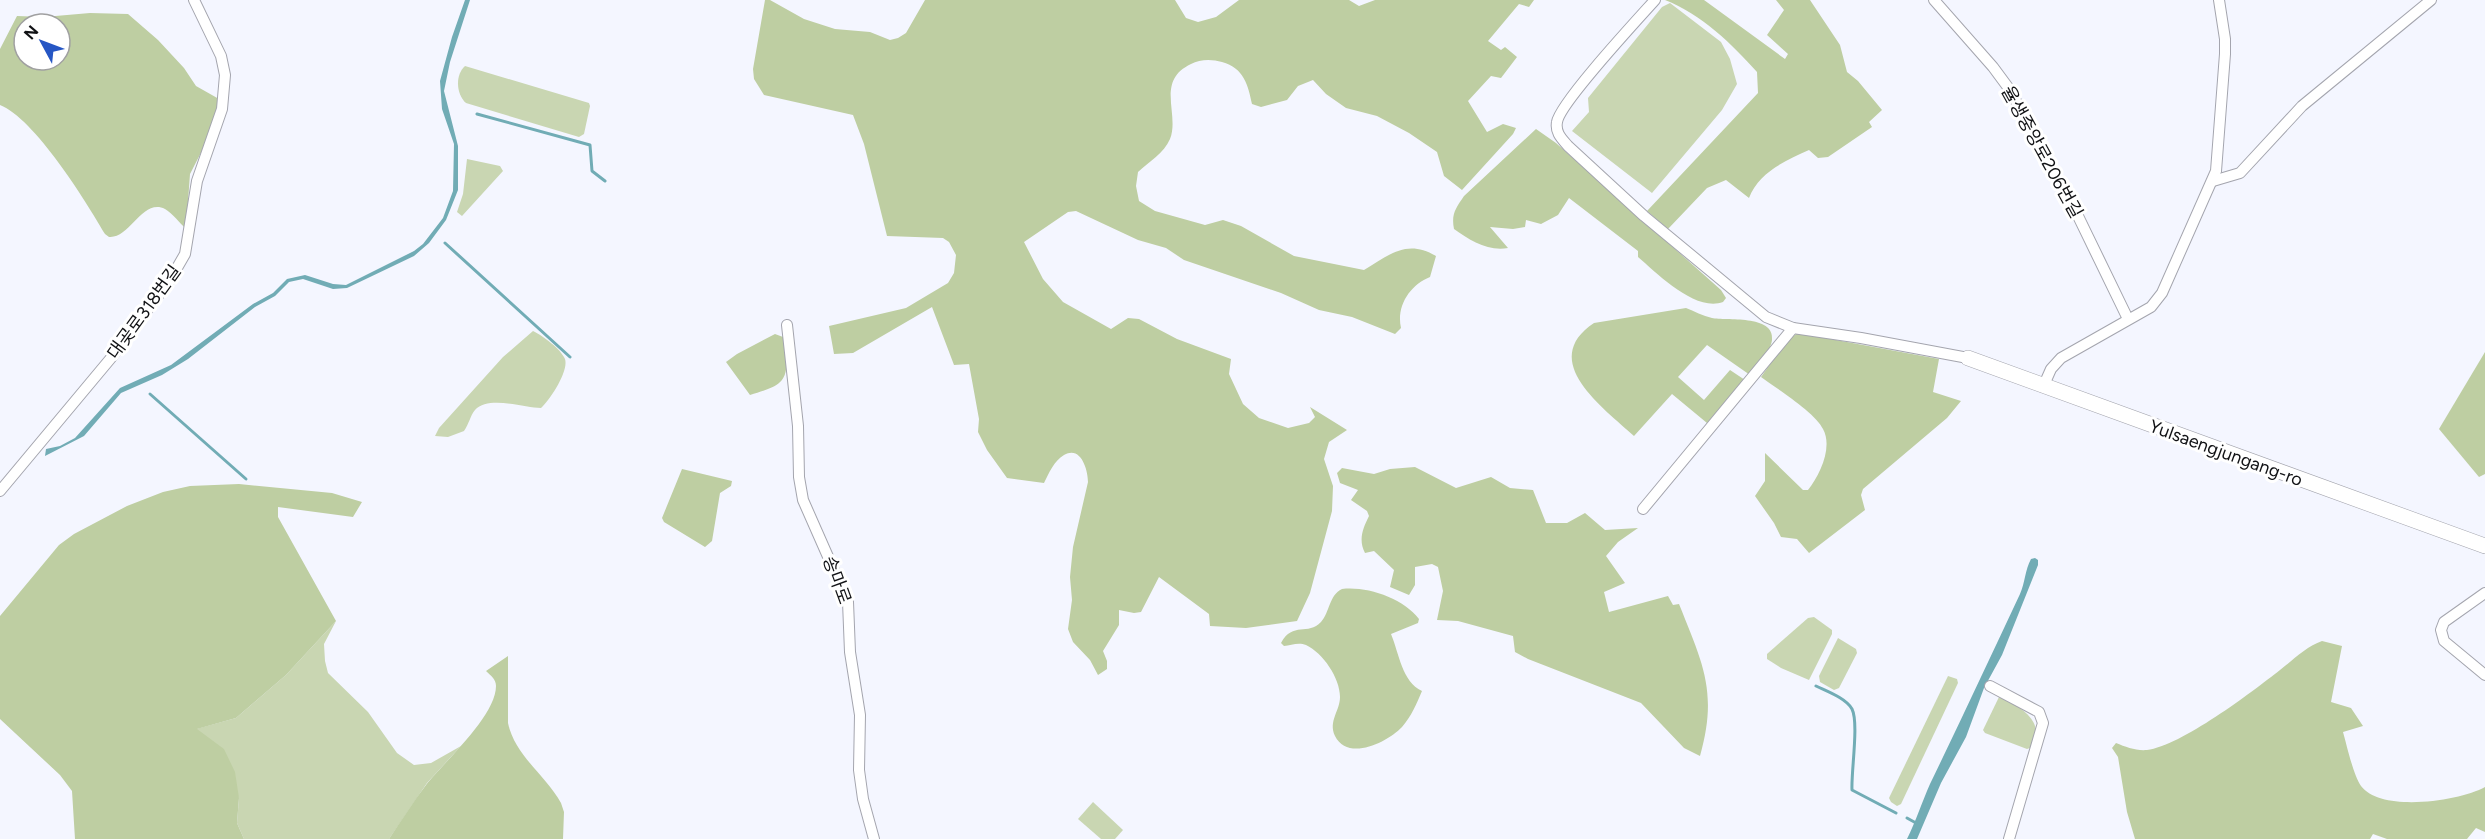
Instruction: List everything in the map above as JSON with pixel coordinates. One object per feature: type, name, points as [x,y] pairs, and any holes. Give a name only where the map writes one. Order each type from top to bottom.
[{"type":"street","name":"대곶로318번길","points":[[0,491],[111,358],[170,280],[185,254],[197,181],[222,108],[225,75],[221,56],[194,0]]},
{"type":"street","points":[[1655,0],[1567,104],[1557,122],[1557,133],[1568,146],[1644,216],[1766,317],[1793,328],[1968,358]]},
{"type":"street","name":"율생중앙로206번길","points":[[1934,0],[1993,67],[2010,90],[2082,225],[2128,319]]},
{"type":"street","points":[[2043,387],[2051,369],[2061,358],[2151,307],[2162,293],[2213,181],[2217,161],[2224,76],[2225,39],[2219,0]]},
{"type":"street","points":[[2213,181],[2240,173],[2302,106],[2431,0]]},
{"type":"street","name":"송마로","points":[[787,325],[798,426],[799,477],[803,500],[848,602],[850,652],[860,715],[859,770],[863,798],[874,839]]},
{"type":"street","points":[[1643,509],[1793,328]]},
{"type":"street","name":"Yulsaengjungang-ro","points":[[1968,358],[2485,546]]},
{"type":"street","points":[[2485,593],[2444,622],[2441,630],[2444,640],[2485,675]]},
{"type":"street","points":[[1990,687],[2039,712],[2043,723],[2008,839]]},
{"type":"green space","points":[[765,0],[770,0],[804,19],[835,29],[870,32],[890,40],[906,33],[925,0],[1175,0],[1186,18],[1198,22],[1216,17],[1239,0],[1349,0],[1359,6],[1375,0],[1534,0],[1529,7],[1519,4],[1488,41],[1501,50],[1505,47],[1517,57],[1501,78],[1491,76],[1468,101],[1487,132],[1503,124],[1516,128],[1462,190],[1444,176],[1437,152],[1409,133],[1377,116],[1346,108],[1326,94],[1313,80],[1298,86],[1287,100],[1261,107],[1252,104],[1247,84],[1240,73],[1222,62],[1206,60],[1195,62],[1180,71],[1174,79],[1171,89],[1170,139],[1160,153],[1138,172],[1136,186],[1139,201],[1155,211],[1205,225],[1223,220],[1241,226],[1294,256],[1364,270],[1389,255],[1406,249],[1425,251],[1436,256],[1430,277],[1416,285],[1406,297],[1401,312],[1401,328],[1395,334],[1352,317],[1319,310],[1281,293],[1184,260],[1166,248],[1138,240],[1076,211],[1068,212],[1024,242],[1043,279],[1063,302],[1111,329],[1128,318],[1139,319],[1177,339],[1231,359],[1229,374],[1243,404],[1259,418],[1288,428],[1309,423],[1315,417],[1310,407],[1347,430],[1329,442],[1324,459],[1333,486],[1332,511],[1310,593],[1297,621],[1246,628],[1210,626],[1209,614],[1159,577],[1141,612],[1119,610],[1119,625],[1103,651],[1107,669],[1098,675],[1090,660],[1073,642],[1068,629],[1072,600],[1070,577],[1073,547],[1088,482],[1087,471],[1079,456],[1070,453],[1057,460],[1044,483],[1007,478],[987,450],[978,432],[979,419],[969,364],[954,365],[932,307],[853,353],[834,354],[829,326],[906,308],[948,283],[954,273],[956,255],[949,242],[943,238],[887,236],[864,144],[853,115],[764,95],[754,79],[753,69]]},
{"type":"green space","points":[[1665,0],[1704,0],[1785,59],[1788,54],[1767,35],[1784,10],[1776,0],[1810,0],[1840,45],[1847,72],[1858,81],[1882,110],[1869,122],[1872,127],[1828,157],[1818,158],[1809,150],[1774,168],[1759,181],[1749,198],[1726,180],[1707,188],[1668,229],[1647,211],[1758,93],[1757,72],[1737,51],[1691,13]]},
{"type":"green space","points":[[1670,3],[1721,42],[1730,59],[1737,84],[1722,110],[1652,193],[1572,131],[1589,112],[1588,98],[1662,7]]},
{"type":"green space","points":[[128,14],[158,40],[184,68],[196,86],[219,99],[209,137],[190,174],[186,229],[168,211],[157,207],[150,209],[116,236],[109,237],[105,234],[72,182],[43,143],[28,126],[0,105],[0,49],[12,26],[12,72],[72,72],[72,15]]},
{"type":"green space","points":[[465,66],[589,103],[584,134],[579,137],[466,103],[460,95],[458,84],[458,79]]},
{"type":"green space","points":[[1536,129],[1556,143],[1721,290],[1726,298],[1723,302],[1712,304],[1701,302],[1678,290],[1638,257],[1638,251],[1569,198],[1558,215],[1541,224],[1526,220],[1525,227],[1513,229],[1490,227],[1508,248],[1487,247],[1454,229],[1454,215],[1464,196]]},
{"type":"green space","points":[[467,159],[500,166],[503,171],[462,216],[457,212],[463,194]]},
{"type":"green space","points":[[1686,308],[1712,318],[1758,322],[1771,332],[1771,344],[1750,375],[1707,345],[1678,377],[1704,400],[1730,370],[1745,380],[1707,423],[1672,394],[1634,436],[1593,398],[1581,383],[1574,368],[1572,353],[1578,338],[1594,323]]},
{"type":"green space","points":[[533,331],[556,347],[565,359],[562,378],[545,404],[541,408],[489,403],[475,410],[464,431],[448,437],[435,436],[439,428],[503,357]]},
{"type":"green space","points":[[1798,333],[1939,359],[1933,392],[1961,401],[1947,418],[1863,489],[1861,495],[1865,510],[1809,553],[1797,539],[1781,537],[1755,496],[1765,481],[1765,453],[1803,490],[1808,490],[1824,461],[1826,436],[1819,423],[1804,408],[1761,377],[1787,340]]},
{"type":"green space","points":[[775,334],[783,337],[784,340],[785,374],[782,380],[773,387],[750,395],[726,362]]},
{"type":"green space","points":[[2485,352],[2485,474],[2479,477],[2439,429]]},
{"type":"green space","points":[[1415,467],[1456,488],[1491,477],[1510,488],[1533,490],[1546,523],[1567,523],[1585,513],[1605,530],[1638,528],[1618,542],[1606,556],[1625,583],[1604,592],[1609,612],[1668,596],[1673,605],[1679,604],[1701,662],[1708,696],[1708,714],[1700,756],[1684,748],[1641,703],[1528,659],[1515,652],[1513,636],[1458,621],[1437,620],[1443,591],[1438,567],[1432,564],[1415,567],[1415,585],[1409,595],[1390,587],[1394,570],[1374,551],[1365,553],[1363,548],[1362,534],[1369,516],[1367,511],[1351,500],[1358,490],[1340,483],[1337,473],[1342,468],[1374,474],[1390,469]]},
{"type":"green space","points":[[682,469],[732,481],[731,486],[720,493],[712,541],[705,547],[664,522],[662,518]]},
{"type":"green space","points":[[239,484],[332,493],[362,502],[353,517],[278,507],[278,517],[336,621],[286,675],[236,718],[197,729],[224,749],[235,772],[239,798],[237,823],[244,839],[75,839],[72,791],[60,775],[0,719],[0,616],[59,545],[74,534],[127,506],[163,492],[190,486]]},
{"type":"green space","points":[[1342,589],[1362,589],[1384,595],[1404,605],[1419,619],[1418,623],[1391,634],[1406,674],[1415,687],[1422,691],[1416,705],[1396,733],[1378,743],[1358,749],[1341,744],[1333,731],[1340,697],[1334,674],[1324,660],[1306,645],[1284,646],[1281,643],[1290,632],[1311,628],[1321,622],[1334,595]]},
{"type":"green space","points":[[1814,617],[1832,630],[1832,634],[1809,680],[1781,668],[1767,659],[1767,654],[1808,618]]},
{"type":"green space","points":[[336,621],[324,644],[328,673],[368,712],[397,753],[414,765],[431,763],[461,746],[427,783],[389,839],[244,839],[237,823],[239,798],[196,729],[236,718],[286,675]]},
{"type":"green space","points":[[1838,638],[1856,649],[1857,653],[1839,688],[1834,690],[1820,682],[1819,676]]},
{"type":"green space","points":[[2322,641],[2342,646],[2331,702],[2351,708],[2363,726],[2343,732],[2361,786],[2371,794],[2385,800],[2402,802],[2458,797],[2485,787],[2485,832],[2476,828],[2467,839],[2387,839],[2373,834],[2370,839],[2135,839],[2127,812],[2118,757],[2112,748],[2116,743],[2147,750],[2178,739],[2216,717],[2306,650]]},
{"type":"green space","points":[[508,656],[508,723],[517,745],[561,803],[564,812],[563,839],[389,839],[426,785],[468,738],[488,711],[494,698],[496,684],[486,671]]},
{"type":"green space","points":[[1948,676],[1957,679],[1958,683],[1901,804],[1897,806],[1889,798]]},
{"type":"green space","points":[[1999,697],[2023,710],[2034,723],[2035,739],[2030,748],[2027,749],[1985,733],[1983,730]]},
{"type":"green space","points":[[1093,802],[1123,830],[1115,839],[1101,839],[1078,819]]},
{"type":"water","points":[[465,0],[470,0],[450,62],[444,91],[458,146],[458,190],[446,220],[429,243],[414,256],[347,288],[333,289],[303,279],[289,282],[275,296],[255,307],[188,359],[162,375],[121,393],[84,436],[45,456],[46,449],[60,446],[75,438],[120,388],[171,365],[253,304],[273,293],[287,279],[305,275],[333,284],[346,285],[414,251],[423,244],[443,218],[453,191],[454,144],[442,109],[440,81]]},
{"type":"water","points":[[2035,558],[2038,560],[2038,565],[2002,655],[1984,688],[1966,737],[1941,783],[1917,839],[1907,839],[1930,784],[2020,594],[2029,563]]},
{"type":"waterway","points":[[477,114],[590,145],[592,171],[605,181]]},
{"type":"waterway","points":[[445,243],[570,357]]},
{"type":"waterway","points":[[150,394],[246,479]]},
{"type":"waterway","points":[[1816,686],[1841,698],[1852,709],[1855,725],[1852,790],[1896,813]]},
{"type":"waterway","points":[[1907,818],[1916,823]]}]
